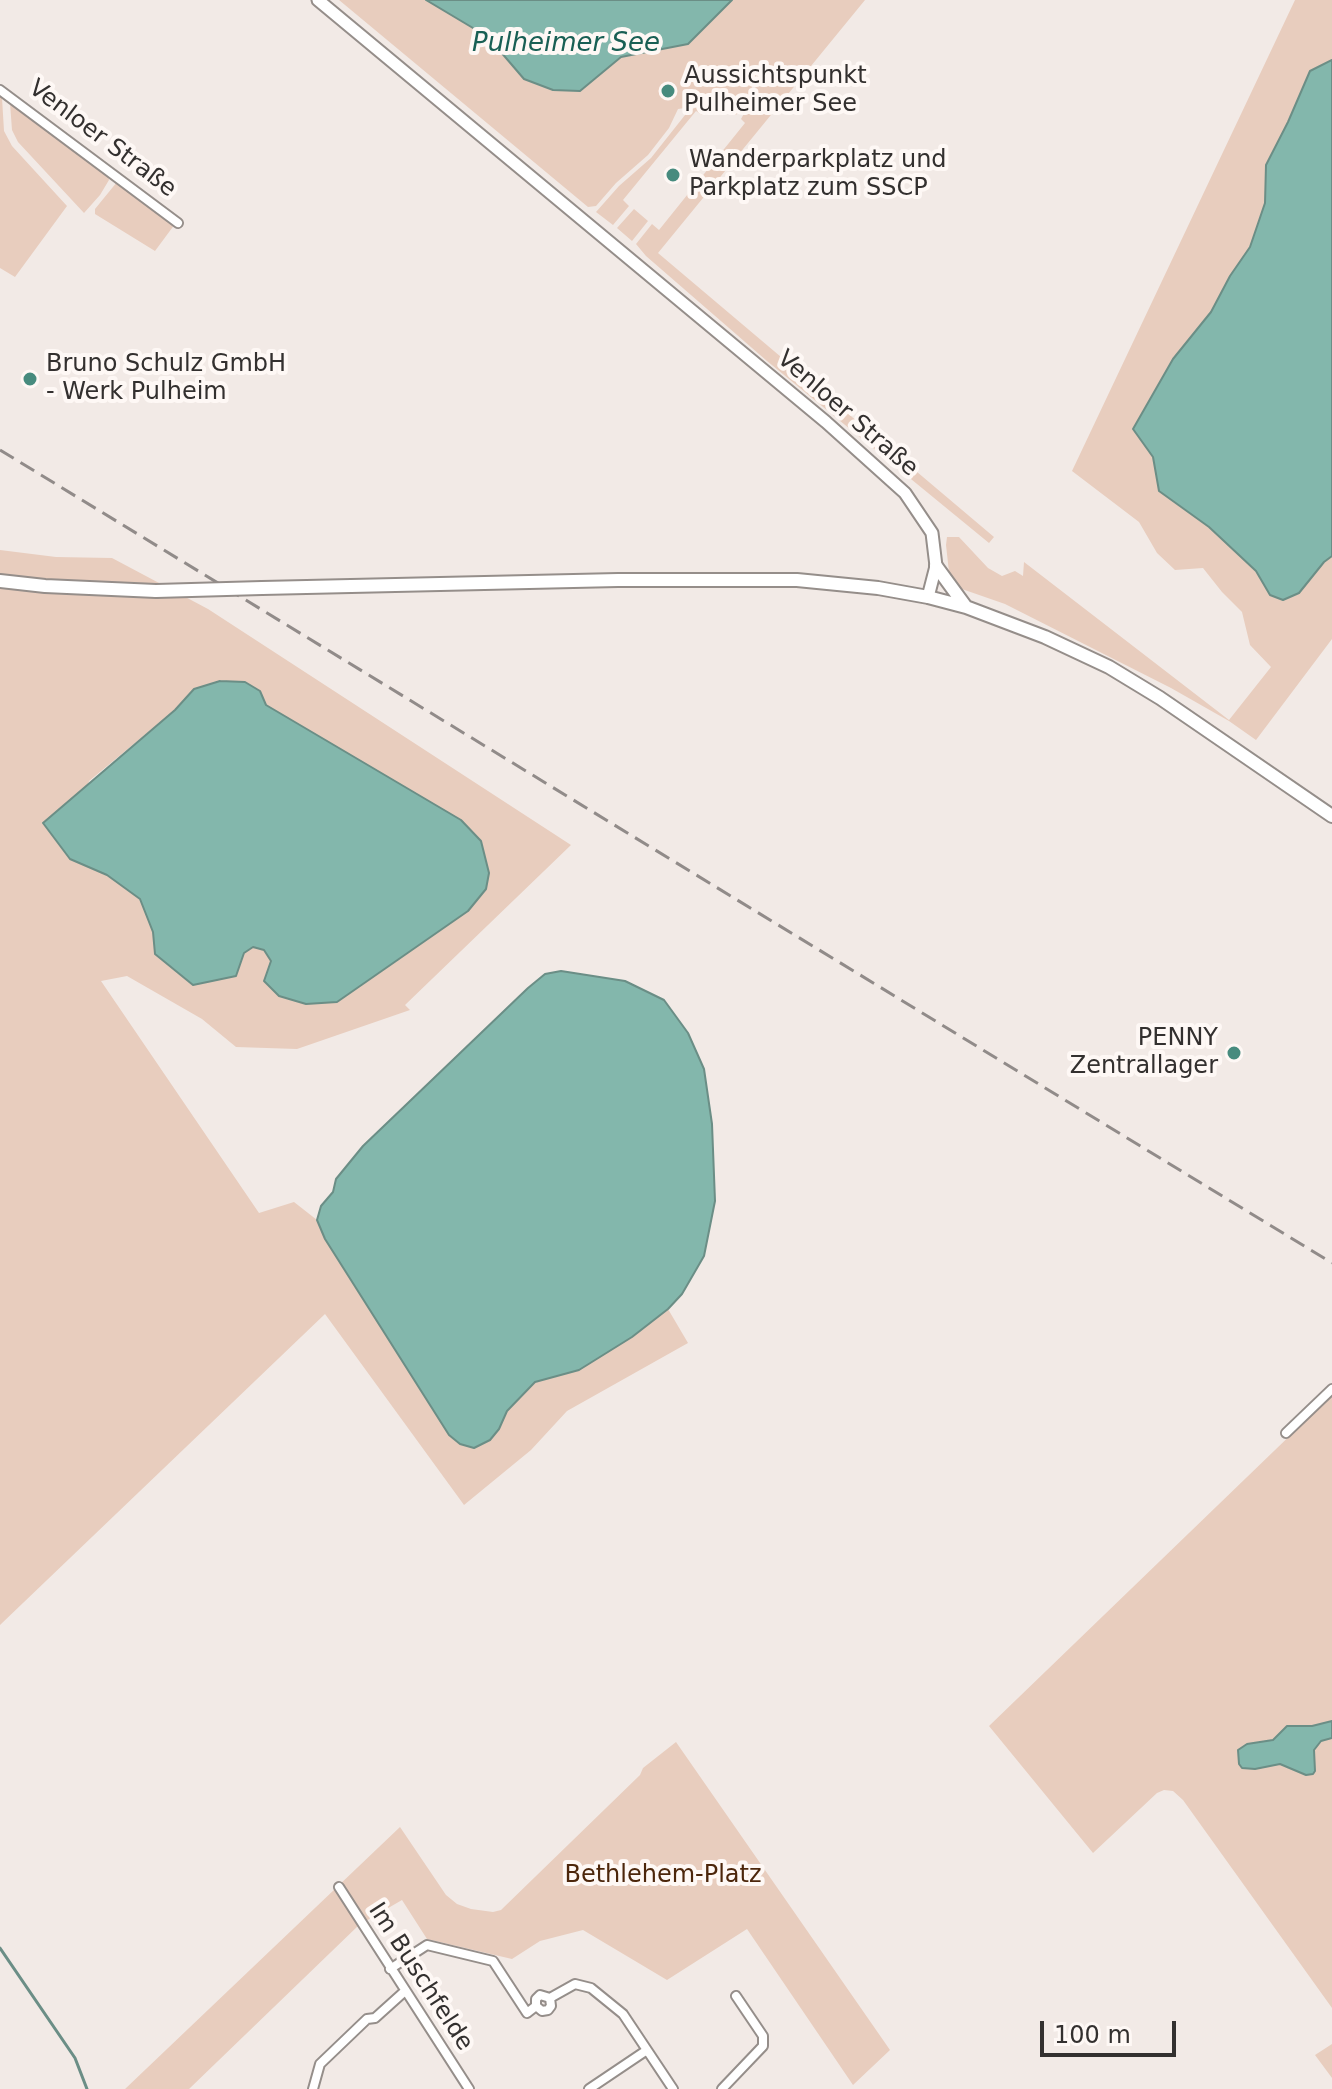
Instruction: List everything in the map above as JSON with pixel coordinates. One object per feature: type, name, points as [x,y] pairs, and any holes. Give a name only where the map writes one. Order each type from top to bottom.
[{"type":"main road","name":"Venloer Straße","points":[[318,0],[885,473],[914,503],[932,533],[936,566],[928,597]]},
{"type":"main road","points":[[936,566],[966,607]]},
{"type":"main road","points":[[0,581],[156,591],[603,580],[797,580],[878,588],[966,607],[1045,637],[1109,667],[1160,698],[1332,816]]},
{"type":"street","name":"Venloer Straße","points":[[0,90],[178,223]]},
{"type":"street","points":[[1286,1433],[1332,1389]]},
{"type":"street","name":"Im Buschfelde","points":[[339,1887],[469,2089]]},
{"type":"street","points":[[390,1969],[427,1945],[493,1961],[527,2013],[536,2006],[540,1995],[550,1998],[575,1984],[585,1985],[623,2014],[673,2089]]},
{"type":"street","points":[[313,2089],[320,2064],[367,2019],[375,2018],[405,1991]]},
{"type":"street","points":[[722,2089],[763,2046],[763,2036],[736,1996]]},
{"type":"street","points":[[589,2089],[647,2050]]},
{"type":"green space","points":[[339,0],[426,0],[488,37],[524,79],[553,90],[580,91],[621,57],[688,44],[732,0],[865,0],[658,253],[994,537],[989,543],[767,361],[636,244],[652,224],[659,230],[745,123],[741,119],[753,97],[758,78],[756,74],[749,96],[736,115],[714,97],[696,100],[678,109],[669,128],[648,155],[616,183],[596,206],[588,207]]},
{"type":"green space","points":[[1295,0],[1332,0],[1332,60],[1310,71],[1266,164],[1265,203],[1250,247],[1211,312],[1173,359],[1133,429],[1153,457],[1159,491],[1209,527],[1256,571],[1270,595],[1298,593],[1332,556],[1332,639],[1256,740],[1171,688],[1005,604],[959,588],[949,572],[946,545],[947,537],[959,537],[988,568],[1002,576],[1015,571],[1023,576],[1024,562],[1229,720],[1271,667],[1250,645],[1242,612],[1203,568],[1175,570],[1157,553],[1139,522],[1072,471]]},
{"type":"green space","points":[[0,96],[4,131],[12,146],[67,206],[15,277],[0,268]]},
{"type":"green space","points":[[713,102],[702,115],[696,111],[623,200],[629,206],[613,225],[596,212],[619,186],[651,158],[689,110]]},
{"type":"green space","points":[[10,103],[108,176],[109,180],[100,195],[84,213],[18,142],[12,130]]},
{"type":"green space","points":[[117,182],[175,224],[155,251],[95,214],[95,209]]},
{"type":"green space","points":[[634,209],[648,221],[632,241],[617,228]]},
{"type":"green space","points":[[0,550],[56,557],[112,558],[208,609],[571,845],[405,1005],[410,1010],[297,1049],[236,1047],[202,1019],[127,976],[101,981],[259,1213],[294,1202],[317,1220],[325,1239],[449,1435],[474,1448],[490,1440],[507,1411],[535,1382],[579,1370],[632,1337],[668,1309],[688,1343],[567,1411],[531,1450],[464,1505],[325,1314],[0,1625]],"holes":[[[194,689],[260,691],[265,705],[461,820],[378,972],[337,1002],[306,1004],[264,950],[253,947],[244,952],[155,954],[153,932],[140,899],[107,875],[70,859],[89,781],[175,710]]]},
{"type":"green space","points":[[1332,1395],[1332,2008],[1183,1800],[1173,1791],[1157,1793],[1093,1853],[989,1726]]},
{"type":"green space","name":"Bethlehem-Platz","points":[[676,1742],[890,2050],[853,2085],[747,1929],[667,1980],[583,1930],[540,1941],[512,1959],[427,1939],[402,1900],[359,1925],[189,2089],[125,2089],[400,1827],[446,1895],[457,1904],[471,1909],[501,1910],[640,1775],[643,1768]]},
{"type":"green space","points":[[1332,2044],[1332,2078],[1315,2055]]},
{"type":"water","name":"Pulheimer See","points":[[426,0],[732,0],[688,44],[621,57],[580,91],[553,90],[524,79],[488,37]]},
{"type":"water","points":[[1332,60],[1332,556],[1299,593],[1283,600],[1270,595],[1256,571],[1209,527],[1159,491],[1153,457],[1133,429],[1173,359],[1211,312],[1250,247],[1265,203],[1266,165],[1310,71]]},
{"type":"water","points":[[220,681],[245,682],[260,691],[266,705],[461,820],[481,841],[489,873],[486,889],[468,911],[337,1002],[306,1004],[279,996],[264,981],[271,961],[264,950],[253,947],[244,953],[236,976],[193,985],[155,954],[153,932],[140,899],[107,875],[70,859],[43,823],[175,710],[194,689]]},
{"type":"water","points":[[561,971],[625,981],[664,1000],[688,1033],[704,1069],[712,1124],[715,1201],[704,1256],[682,1294],[668,1309],[632,1337],[579,1370],[535,1382],[507,1411],[490,1440],[474,1448],[460,1444],[449,1435],[325,1239],[317,1220],[321,1206],[333,1192],[336,1179],[363,1146],[528,988],[545,974]]},
{"type":"water","points":[[1332,1721],[1332,1738],[1321,1741],[1314,1750],[1313,1774],[1306,1775],[1280,1764],[1255,1769],[1242,1768],[1239,1764],[1238,1750],[1247,1744],[1273,1740],[1287,1726],[1312,1726]]},
{"type":"waterway","points":[[0,1948],[75,2058],[87,2089]]},
{"type":"railway","points":[[0,450],[1332,1263]]},
{"type":"place","name":"Aussichtspunkt Pulheimer See","points":[[668,91]]},
{"type":"place","name":"Wanderparkplatz und Parkplatz zum SSCP","points":[[673,175]]},
{"type":"place","name":"Bruno Schulz GmbH - Werk Pulheim","points":[[30,379]]},
{"type":"place","name":"PENNY Zentrallager","points":[[1234,1053]]}]
